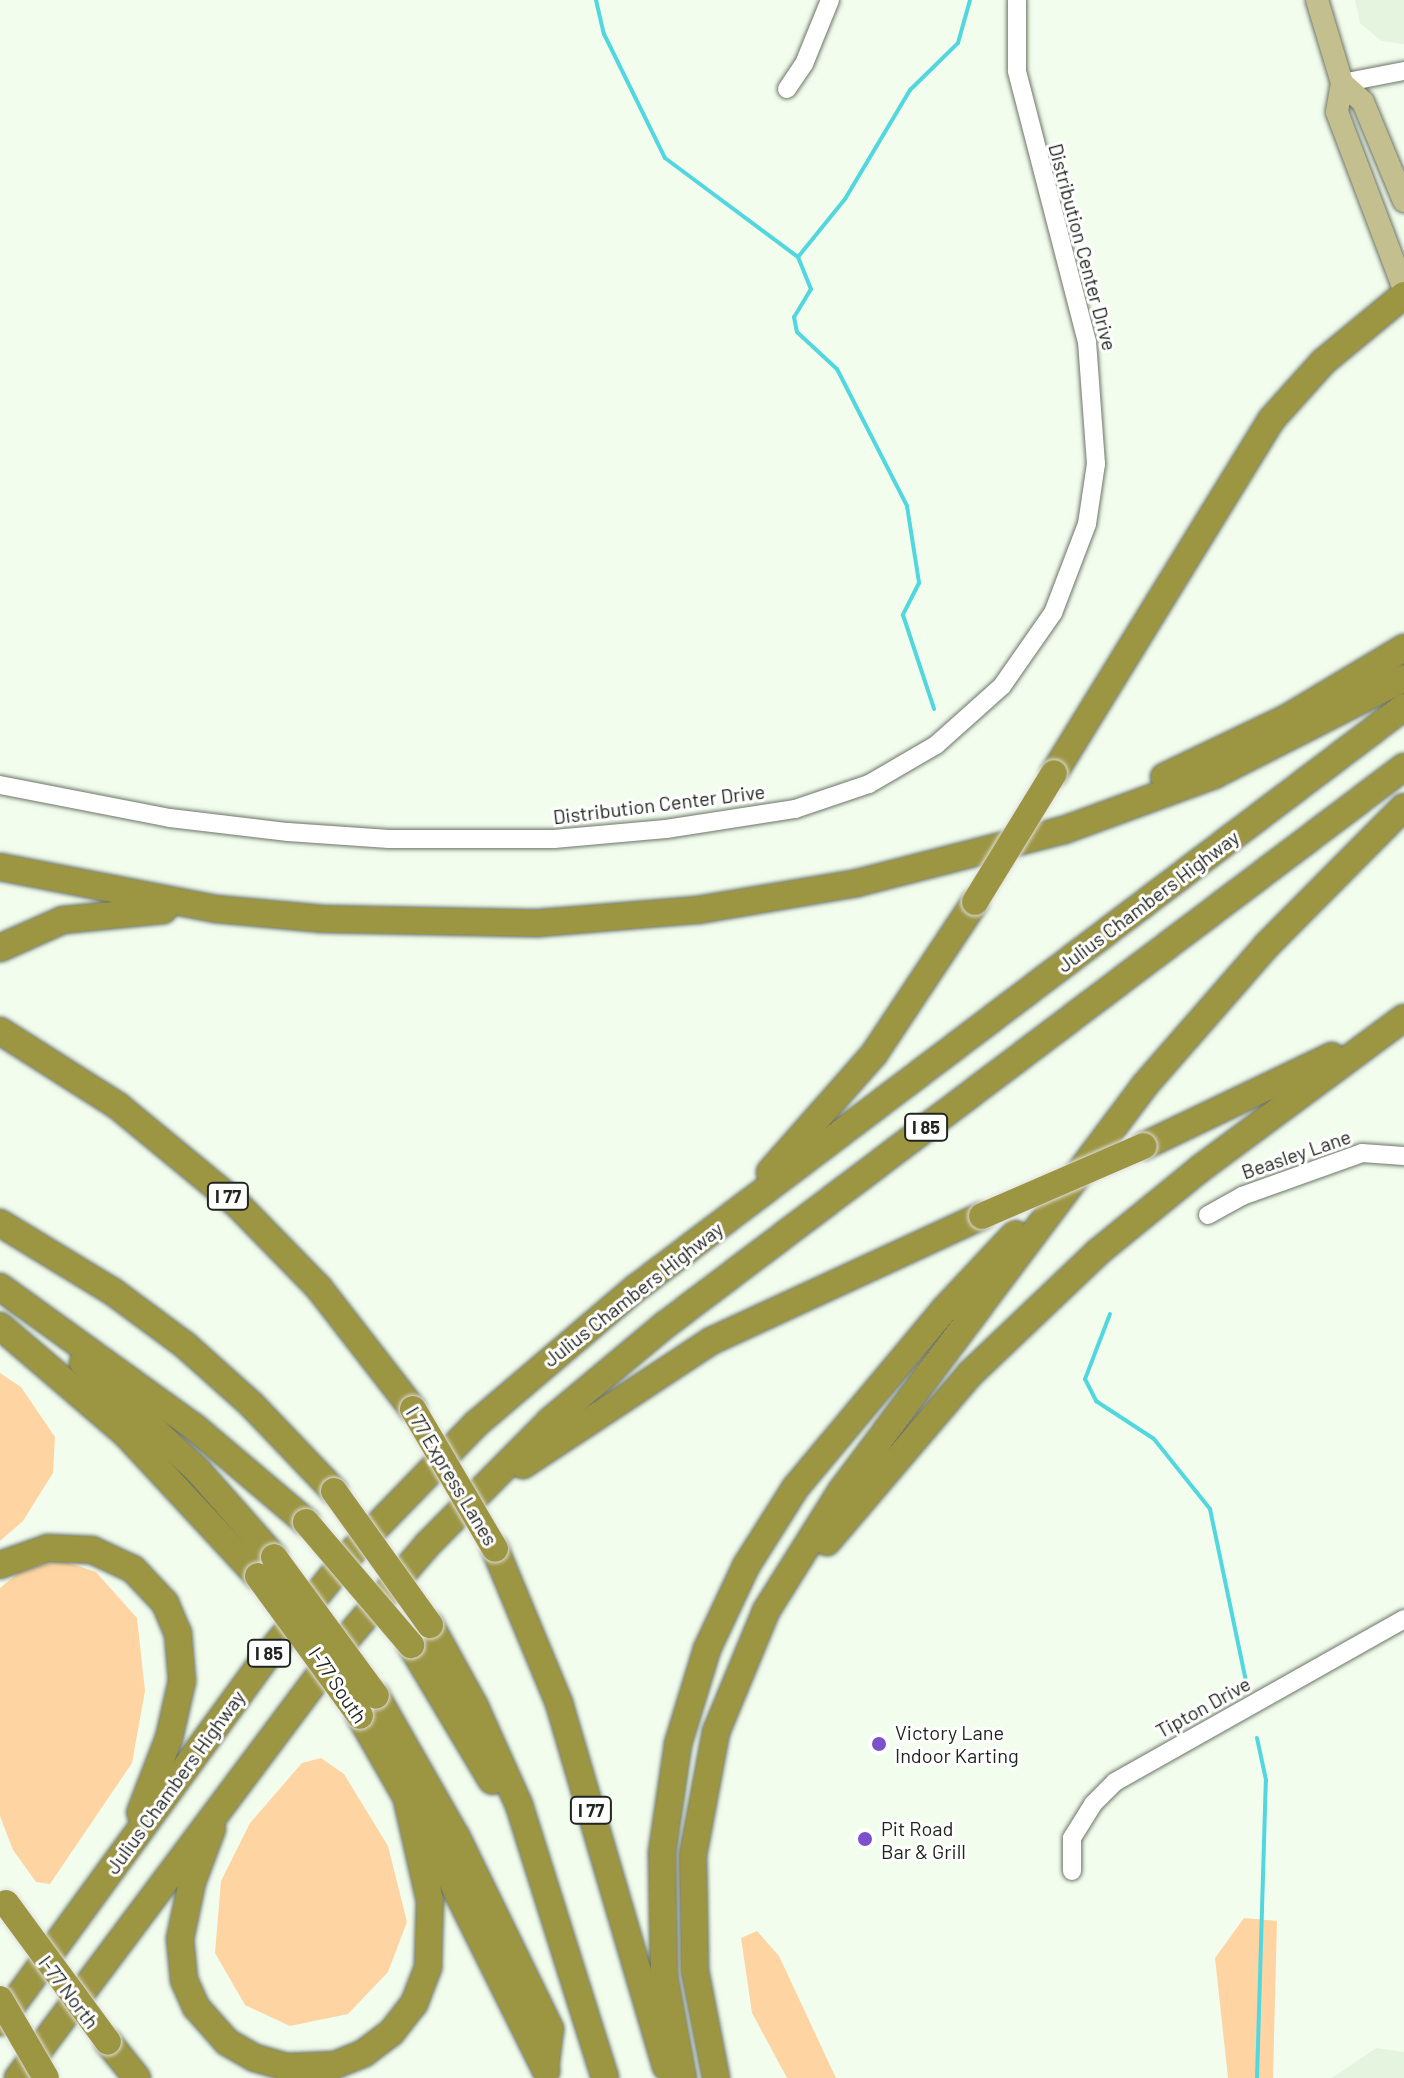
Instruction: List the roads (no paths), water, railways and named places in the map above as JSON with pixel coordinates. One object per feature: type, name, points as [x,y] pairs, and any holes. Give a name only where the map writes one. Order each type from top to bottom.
[{"type":"highway","points":[[727,1220],[874,1054],[975,902],[1271,420],[1323,362],[1404,295]]},
{"type":"highway","points":[[961,858],[1191,765],[1289,717],[1404,648]]},
{"type":"highway","points":[[0,867],[216,909],[377,922],[591,920],[804,894],[961,858],[1064,830],[1189,785],[1404,678]]},
{"type":"highway","name":"Julius Chambers Highway","points":[[0,2022],[264,1660],[390,1510],[518,1385],[727,1220],[1404,707]]},
{"type":"highway","name":"I 85","points":[[18,2078],[348,1637],[465,1506],[569,1404],[665,1325],[1404,767]]},
{"type":"highway","points":[[716,2078],[695,1971],[691,1887],[701,1794],[726,1700],[766,1611],[809,1539],[1086,1161],[1225,991],[1404,807]]},
{"type":"highway","points":[[0,948],[31,930],[80,916],[216,909]]},
{"type":"highway","points":[[465,1506],[711,1341],[982,1216],[1144,1146],[1404,1017]]},
{"type":"highway","points":[[726,1700],[841,1523],[1000,1343],[1167,1194],[1404,1017]]},
{"type":"highway","name":"I 77 Express Lanes","points":[[0,1031],[118,1106],[237,1204],[319,1288],[413,1409],[495,1549],[559,1703],[670,2078]]},
{"type":"highway","points":[[683,2078],[663,1961],[662,1853],[678,1744],[720,1618],[778,1511],[834,1438],[962,1290],[1086,1161]]},
{"type":"highway","points":[[0,1223],[99,1282],[185,1345],[251,1404],[334,1491],[430,1625],[505,1770],[557,1918],[605,2078]]},
{"type":"highway","points":[[0,1287],[193,1426],[306,1522],[411,1645],[474,1747],[557,1918]]},
{"type":"highway","points":[[0,1287],[172,1445],[266,1567],[443,1810],[550,2029],[547,2073]]},
{"type":"highway","points":[[0,1326],[125,1433],[266,1567]]},
{"type":"highway","points":[[0,1565],[48,1548],[92,1550],[145,1579],[172,1618],[181,1647],[180,1697],[126,1849]]},
{"type":"highway","name":"I-77 South","points":[[368,1706],[405,1791],[547,2073]]},
{"type":"highway","points":[[222,1802],[183,1921],[184,1980],[204,2019],[240,2051],[270,2064],[318,2067],[350,2060],[377,2044],[403,2020],[422,1986],[432,1925],[405,1791]]},
{"type":"highway","name":"I-77 North","points":[[3,1897],[137,2078]]},
{"type":"highway","points":[[0,1999],[46,2078]]},
{"type":"main road","points":[[1317,0],[1342,83],[1337,112],[1404,289]]},
{"type":"main road","points":[[1342,83],[1363,102],[1404,201]]},
{"type":"street","points":[[787,89],[804,64],[830,0]]},
{"type":"street","name":"Distribution Center Drive","points":[[0,785],[155,816],[288,832],[403,840],[554,839],[678,828],[795,809],[869,784],[936,745],[1002,686],[1053,613],[1087,524],[1096,464],[1087,342],[1017,71],[1017,0]]},
{"type":"street","points":[[1342,83],[1404,71]]},
{"type":"street","name":"Beasley Lane","points":[[1208,1215],[1242,1196],[1362,1153],[1404,1156]]},
{"type":"street","name":"Tipton Drive","points":[[1072,1871],[1072,1838],[1093,1804],[1115,1782],[1404,1619]]},
{"type":"waterway","points":[[596,0],[604,34],[665,158],[798,257],[811,289],[794,317],[797,332],[837,369],[907,506],[919,583],[903,615],[934,709]]},
{"type":"waterway","points":[[798,257],[845,199],[910,90],[958,43],[970,0]]},
{"type":"waterway","points":[[1110,1314],[1085,1379],[1096,1401],[1154,1439],[1210,1509],[1246,1681]]},
{"type":"waterway","points":[[1257,1738],[1266,1780],[1257,2078]]},
{"type":"place","name":"Victory Lane Indoor Karting","points":[[879,1744]]},
{"type":"place","name":"Pit Road Bar & Grill","points":[[865,1839]]}]
